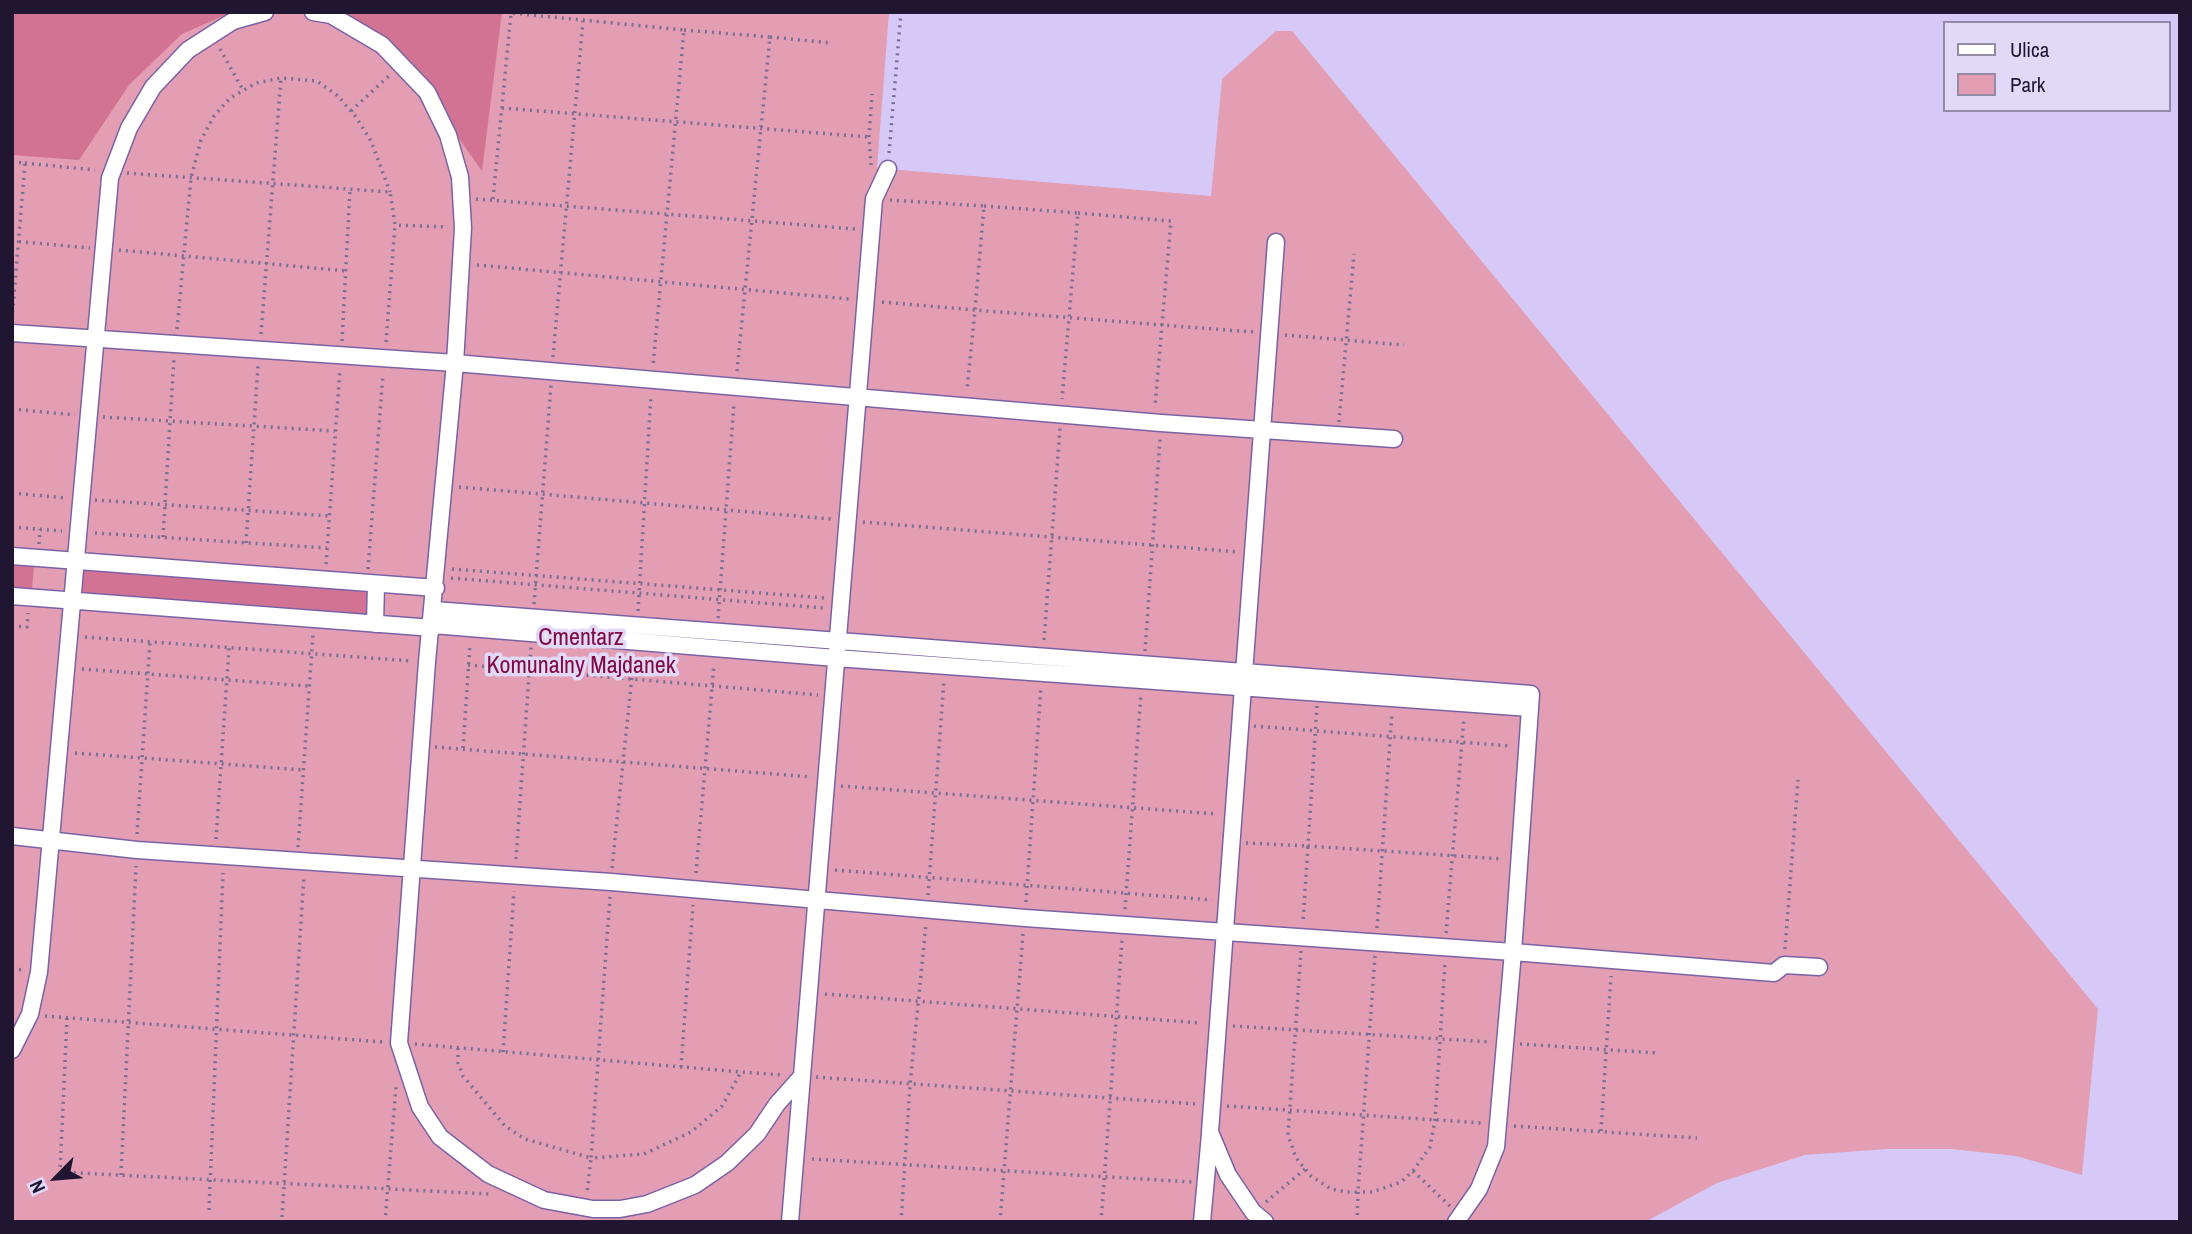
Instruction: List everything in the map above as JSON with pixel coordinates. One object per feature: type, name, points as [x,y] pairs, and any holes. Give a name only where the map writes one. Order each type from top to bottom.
[{"type":"street","points":[[12,1050],[30,1014],[40,972],[75,560],[113,172],[129,128],[153,87],[188,50],[233,21],[265,12]]},
{"type":"street","points":[[313,12],[331,15],[383,46],[427,92],[448,135],[463,198],[456,363],[428,662],[399,1043],[426,1118],[440,1137],[468,1162],[505,1184],[544,1200],[585,1208],[620,1209],[647,1203],[709,1176],[757,1134],[777,1104],[803,1076]]},
{"type":"street","points":[[790,1222],[874,199],[888,169]]},
{"type":"street","points":[[1202,1222],[1242,726],[1252,553],[1276,242]]},
{"type":"street","points":[[12,332],[96,340],[456,363],[966,407],[1394,439]]},
{"type":"street","points":[[12,556],[371,585],[437,578]]},
{"type":"street","points":[[371,585],[375,624]]},
{"type":"street","points":[[12,596],[375,624],[433,621],[533,625],[1245,680],[1531,694],[1507,1043],[1496,1147],[1482,1184],[1458,1219]]},
{"type":"street","points":[[433,621],[471,628],[533,625]]},
{"type":"street","points":[[837,650],[945,665],[1042,664]]},
{"type":"street","points":[[1245,680],[1318,693],[1530,708]]},
{"type":"street","points":[[12,836],[137,850],[611,882],[1025,918],[1774,973],[1784,965],[1819,967]]},
{"type":"street","points":[[1210,1132],[1228,1175],[1259,1217]]},
{"type":"path","points":[[888,169],[901,12]]},
{"type":"path","points":[[493,199],[511,13],[832,43]]},
{"type":"path","points":[[503,1052],[535,585],[583,20]]},
{"type":"path","points":[[585,1208],[621,761],[636,634],[659,280],[684,30]]},
{"type":"path","points":[[212,34],[243,90]]},
{"type":"path","points":[[681,1067],[735,387],[770,37]]},
{"type":"path","points":[[351,111],[401,65]]},
{"type":"path","points":[[246,543],[281,78]]},
{"type":"path","points":[[163,537],[175,345],[191,178],[201,140],[214,116],[230,98],[256,83],[281,78],[317,81],[338,96],[371,141],[390,192],[395,225],[371,585]]},
{"type":"path","points":[[872,94],[869,137],[874,199],[1171,221],[1162,325],[1152,545],[1101,1222]]},
{"type":"path","points":[[502,108],[869,137]]},
{"type":"path","points":[[12,162],[390,192]]},
{"type":"path","points":[[12,321],[25,163]]},
{"type":"path","points":[[325,581],[347,271],[350,189]]},
{"type":"path","points":[[463,198],[872,230]]},
{"type":"path","points":[[966,407],[984,206]]},
{"type":"path","points":[[1000,1222],[1078,213]]},
{"type":"path","points":[[395,225],[463,228]]},
{"type":"path","points":[[1338,434],[1354,254]]},
{"type":"path","points":[[184,256],[347,271]]},
{"type":"path","points":[[461,264],[1162,325]]},
{"type":"path","points":[[12,409],[335,431]]},
{"type":"path","points":[[443,485],[1252,553]]},
{"type":"path","points":[[12,493],[330,516]]},
{"type":"path","points":[[12,527],[327,548]]},
{"type":"path","points":[[437,578],[536,575],[719,590],[840,604]]},
{"type":"path","points":[[437,578],[719,600],[840,604]]},
{"type":"path","points":[[12,626],[27,627],[29,598]]},
{"type":"path","points":[[463,749],[471,628]]},
{"type":"path","points":[[69,635],[428,662]]},
{"type":"path","points":[[121,1175],[141,758],[150,642]]},
{"type":"path","points":[[209,1210],[217,1028],[221,764],[229,648]]},
{"type":"path","points":[[282,1217],[295,1037],[304,770],[312,654]]},
{"type":"path","points":[[468,665],[832,696]]},
{"type":"path","points":[[901,1222],[945,665]]},
{"type":"path","points":[[66,668],[309,686]]},
{"type":"path","points":[[1318,693],[1296,1030],[1287,1109],[1291,1148],[1305,1169],[1331,1189],[1358,1192],[1391,1186],[1413,1171],[1430,1147],[1435,1120],[1451,856],[1465,704]]},
{"type":"path","points":[[1357,1222],[1367,1035],[1392,698]]},
{"type":"path","points":[[1242,726],[1527,747]]},
{"type":"path","points":[[423,746],[705,768],[935,793],[1235,815]]},
{"type":"path","points":[[59,751],[304,770]]},
{"type":"path","points":[[1784,965],[1798,780]]},
{"type":"path","points":[[1233,842],[1519,860]]},
{"type":"path","points":[[818,869],[1228,901]]},
{"type":"path","points":[[1601,1131],[1611,960]]},
{"type":"path","points":[[809,993],[1219,1025],[1657,1053]]},
{"type":"path","points":[[30,1014],[910,1085],[1697,1138]]},
{"type":"path","points":[[67,1018],[60,1172],[496,1194],[505,1184]]},
{"type":"path","points":[[458,1048],[458,1063],[463,1076],[505,1126],[525,1139],[591,1158],[644,1153],[691,1132],[722,1106],[741,1072]]},
{"type":"path","points":[[385,1222],[396,1083]]},
{"type":"path","points":[[796,1158],[1204,1183]]},
{"type":"path","points":[[1259,1217],[1305,1169]]},
{"type":"path","points":[[1413,1171],[1458,1219]]},
{"type":"green space","name":"Cmentarz Komunalny Majdanek","points":[[12,12],[889,12],[877,168],[1211,196],[1222,79],[1276,31],[1292,31],[2098,1009],[2082,1175],[2016,1156],[1952,1149],[1887,1149],[1805,1155],[1717,1183],[1645,1222],[12,1222]]},
{"type":"shaded area","points":[[12,12],[232,12],[182,34],[129,85],[79,160],[12,155]]},
{"type":"shaded area","points":[[334,12],[502,12],[482,171],[450,126],[427,86]]},
{"type":"shaded area","points":[[12,563],[34,564],[32,590],[12,588]]},
{"type":"shaded area","points":[[81,569],[370,592],[369,618],[79,597]]}]
